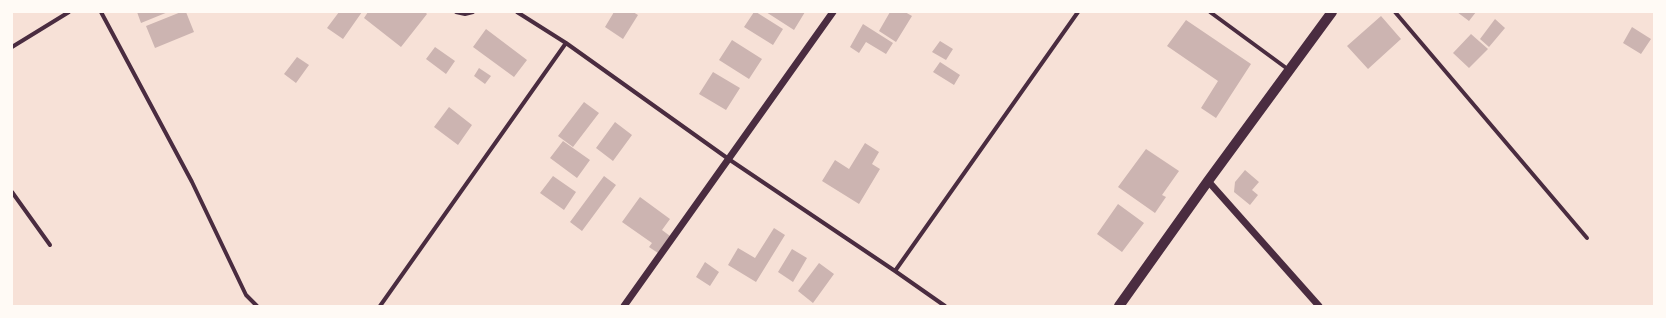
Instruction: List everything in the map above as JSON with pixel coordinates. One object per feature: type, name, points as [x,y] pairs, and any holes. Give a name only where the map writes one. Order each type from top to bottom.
[{"type":"main road","points":[[1119,306],[1208,181],[1332,12]]},
{"type":"street","points":[[12,47],[69,12]]},
{"type":"street","points":[[101,12],[192,182],[246,295],[257,306]]},
{"type":"street","points":[[456,12],[464,14],[473,12]]},
{"type":"street","points":[[517,12],[566,43],[730,160],[945,306]]},
{"type":"street","points":[[624,306],[730,160],[833,12]]},
{"type":"street","points":[[895,271],[1078,12]]},
{"type":"street","points":[[1210,12],[1289,70]]},
{"type":"street","points":[[1395,12],[1587,238]]},
{"type":"street","points":[[380,306],[566,43]]},
{"type":"street","points":[[1208,181],[1319,306]]},
{"type":"street","points":[[12,192],[50,245]]},
{"type":"building","points":[[137,12],[168,12],[141,23]]},
{"type":"building","points":[[181,12],[186,12],[194,32],[155,48],[146,26]]},
{"type":"building","points":[[339,12],[362,12],[343,39],[327,28]]},
{"type":"building","points":[[368,12],[425,12],[427,14],[401,47],[364,18]]},
{"type":"building","points":[[614,12],[633,12],[638,15],[623,39],[605,27]]},
{"type":"building","points":[[754,12],[783,29],[773,45],[744,27]]},
{"type":"building","points":[[766,12],[805,12],[794,30]]},
{"type":"building","points":[[890,12],[905,12],[912,16],[896,42],[879,31]]},
{"type":"building","points":[[1457,12],[1476,12],[1469,21]]},
{"type":"building","points":[[1381,16],[1401,39],[1368,69],[1347,46]]},
{"type":"building","points":[[1495,19],[1505,28],[1489,47],[1480,39]]},
{"type":"building","points":[[1186,20],[1251,64],[1216,118],[1201,108],[1218,81],[1167,46]]},
{"type":"building","points":[[863,24],[893,43],[886,54],[866,42],[859,53],[850,47]]},
{"type":"building","points":[[1632,27],[1651,39],[1641,54],[1623,43]]},
{"type":"building","points":[[486,29],[527,60],[514,77],[473,47]]},
{"type":"building","points":[[1471,34],[1488,49],[1469,68],[1453,53]]},
{"type":"building","points":[[732,40],[762,59],[749,79],[719,60]]},
{"type":"building","points":[[940,41],[953,49],[946,60],[932,52]]},
{"type":"building","points":[[435,47],[455,61],[446,74],[426,59]]},
{"type":"building","points":[[297,57],[309,65],[296,83],[284,74]]},
{"type":"building","points":[[940,62],[960,75],[954,85],[933,72]]},
{"type":"building","points":[[479,68],[491,76],[485,84],[474,76]]},
{"type":"building","points":[[713,72],[740,88],[726,110],[699,94]]},
{"type":"building","points":[[584,102],[599,113],[573,147],[558,136]]},
{"type":"building","points":[[449,107],[472,125],[458,145],[434,127]]},
{"type":"building","points":[[615,122],[632,135],[613,161],[596,148]]},
{"type":"building","points":[[563,141],[590,160],[577,178],[550,158]]},
{"type":"building","points":[[865,143],[879,152],[872,164],[880,169],[859,204],[822,181],[835,160],[849,169]]},
{"type":"building","points":[[1146,149],[1179,171],[1162,195],[1166,197],[1155,213],[1118,187]]},
{"type":"building","points":[[1245,170],[1259,182],[1252,190],[1258,195],[1250,205],[1234,192],[1235,182]]},
{"type":"building","points":[[553,176],[576,192],[564,210],[540,193]]},
{"type":"building","points":[[604,176],[616,185],[582,231],[570,222]]},
{"type":"building","points":[[640,197],[670,219],[662,230],[670,236],[658,253],[649,247],[652,243],[622,222]]},
{"type":"building","points":[[1118,204],[1144,223],[1122,252],[1097,234]]},
{"type":"building","points":[[774,228],[785,235],[756,282],[728,265],[738,248],[755,258]]},
{"type":"building","points":[[792,249],[807,258],[793,282],[778,272]]},
{"type":"building","points":[[705,262],[719,272],[710,286],[696,277]]},
{"type":"building","points":[[819,263],[834,274],[813,303],[798,291]]}]
